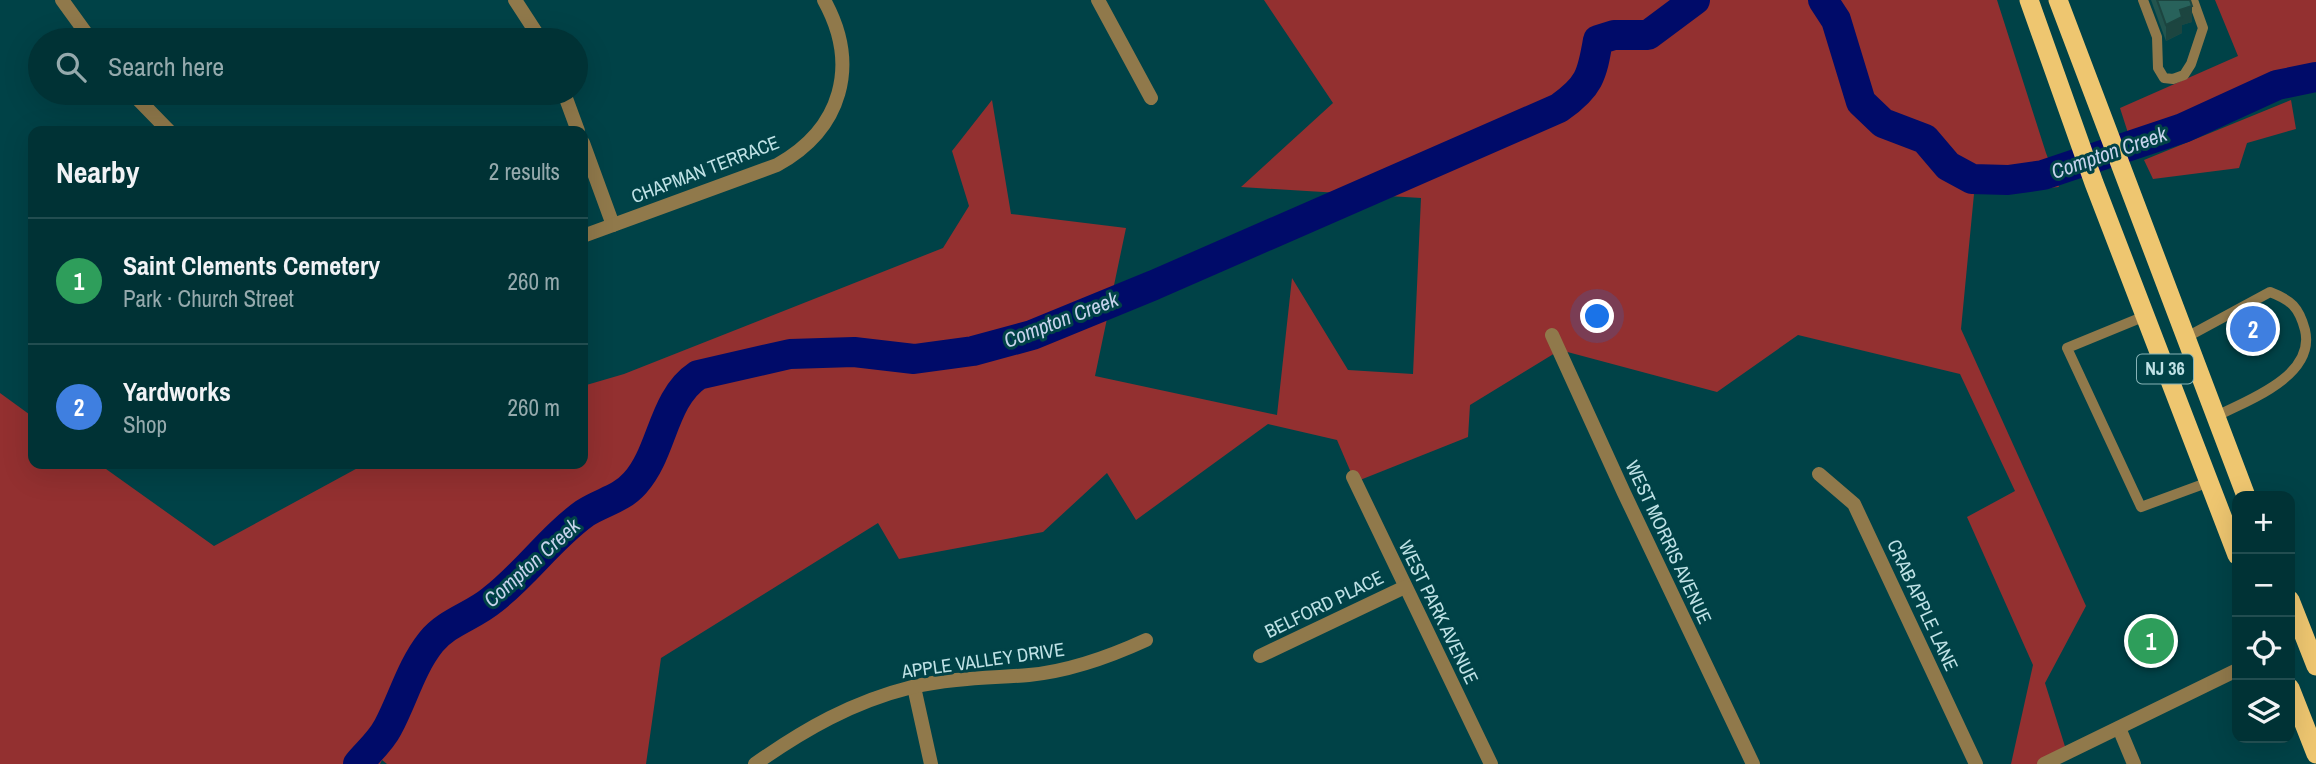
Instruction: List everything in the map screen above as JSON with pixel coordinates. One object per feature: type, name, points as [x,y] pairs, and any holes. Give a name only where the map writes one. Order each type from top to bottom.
[{"type":"highway","name":"NJ 36","points":[[2029,0],[2094,183],[2237,554]]},
{"type":"highway","name":"NJ 36","points":[[2057,0],[2244,491]]},
{"type":"highway","points":[[2295,608],[2310,630],[2316,666]]},
{"type":"highway","points":[[2295,701],[2316,754]]},
{"type":"street","points":[[62,0],[82,28]]},
{"type":"street","points":[[515,0],[533,28]]},
{"type":"street","points":[[1098,0],[1151,97]]},
{"type":"street","name":"CHAPMAN TERRACE","points":[[588,234],[777,165],[810,143],[838,94],[843,65],[842,43],[827,1]]},
{"type":"street","points":[[144,105],[164,126]]},
{"type":"street","points":[[568,105],[576,126]]},
{"type":"street","points":[[588,157],[613,225]]},
{"type":"street","name":"WEST MORRIS AVENUE","points":[[1552,335],[1752,764]]},
{"type":"street","name":"CRAB APPLE LANE","points":[[1819,474],[1854,504],[1976,764]]},
{"type":"street","name":"WEST PARK AVENUE","points":[[1353,477],[1491,764]]},
{"type":"street","name":"BELFORD PLACE","points":[[1260,656],[1405,587]]},
{"type":"street","name":"APPLE VALLEY DRIVE","points":[[755,764],[818,722],[863,702],[914,687],[962,679],[1064,670],[1108,657],[1146,640]]},
{"type":"street","points":[[2044,764],[2232,672]]},
{"type":"street","points":[[914,687],[932,764]]},
{"type":"street","points":[[2119,728],[2134,764]]},
{"type":"lane","points":[[2143,0],[2157,37],[2158,68],[2164,78],[2173,79],[2184,75],[2192,64],[2203,29],[2193,0]]},
{"type":"lane","points":[[2184,338],[2270,292],[2290,300],[2302,319],[2307,337],[2306,351],[2299,364],[2285,379],[2214,417]]},
{"type":"lane","points":[[2145,316],[2067,348],[2141,507],[2209,482]]},
{"type":"shaded area","points":[[1264,0],[1997,0],[2059,187],[1974,194],[1961,329],[2086,606],[2045,683],[2068,756],[2052,764],[2011,764],[2033,665],[1967,517],[2015,491],[1960,374],[1798,335],[1717,392],[1560,350],[1470,405],[1468,437],[1355,482],[1337,440],[1268,424],[1136,520],[1107,473],[1043,532],[899,559],[878,523],[661,658],[646,764],[387,764],[382,760],[380,764],[0,764],[0,393],[28,413],[28,469],[106,469],[214,546],[356,469],[588,469],[588,385],[624,374],[943,248],[969,206],[952,151],[992,100],[1011,214],[1126,228],[1095,376],[1277,415],[1292,278],[1348,370],[1413,374],[1421,198],[1241,187],[1333,103]]},
{"type":"shaded area","points":[[2215,0],[2316,0],[2316,69],[2289,74],[2128,133],[2120,108],[2238,56]]},
{"type":"shaded area","points":[[2291,100],[2296,129],[2247,143],[2239,168],[2153,179],[2144,160]]},
{"type":"building","points":[[2157,0],[2190,0],[2192,6],[2180,10],[2182,17],[2166,25]]},
{"type":"waterway","name":"Compton Creek","points":[[358,764],[385,732],[418,662],[437,635],[485,606],[516,579],[560,533],[585,513],[624,493],[635,483],[652,456],[677,398],[686,385],[698,375],[790,354],[854,352],[914,359],[973,351],[1032,335],[1154,285],[1559,108],[1577,94],[1588,80],[1598,40],[1614,35],[1648,35],[1695,0]]},
{"type":"waterway","name":"Compton Creek","points":[[1823,0],[1836,20],[1861,102],[1883,123],[1925,139],[1948,166],[1972,179],[2008,180],[2043,175],[2183,128],[2277,85],[2316,77]]},
{"type":"place","name":"Yardworks","points":[[2253,329]]},
{"type":"place","name":"Saint Clements Cemetery","points":[[2151,641]]}]
